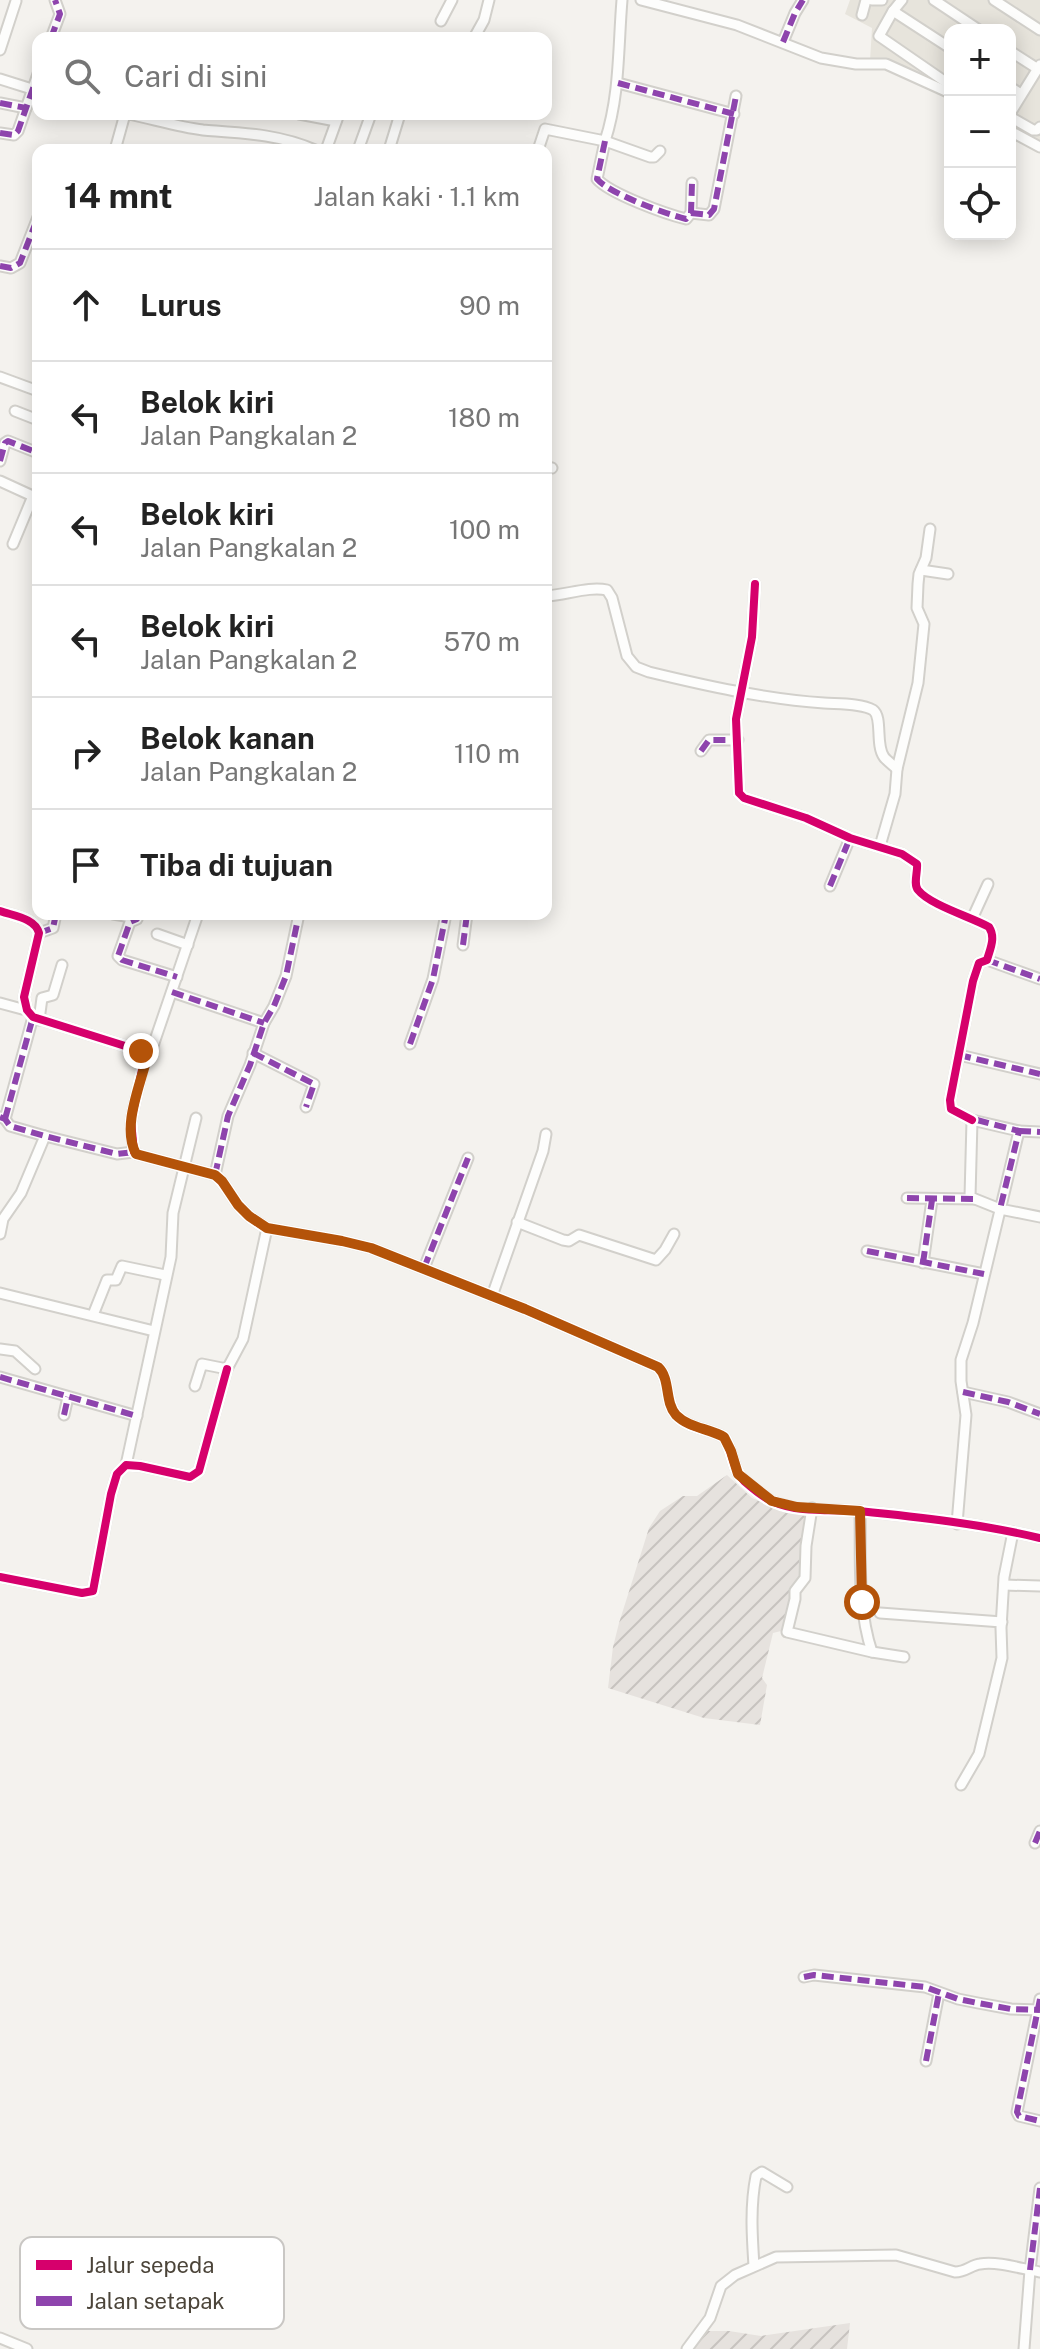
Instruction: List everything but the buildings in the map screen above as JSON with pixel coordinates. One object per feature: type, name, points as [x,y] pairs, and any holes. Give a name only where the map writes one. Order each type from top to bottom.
[{"type":"street","points":[[53,32],[60,14],[55,0]]},
{"type":"street","points":[[441,21],[452,0]]},
{"type":"street","points":[[477,32],[489,0]]},
{"type":"street","points":[[622,0],[618,83],[599,166],[599,182],[624,196],[686,219],[691,213],[692,183]]},
{"type":"street","points":[[641,0],[737,25],[821,58],[886,64],[944,90]]},
{"type":"street","points":[[783,42],[803,0]]},
{"type":"street","points":[[862,15],[869,0],[882,0]]},
{"type":"street","points":[[902,0],[879,36],[944,81]]},
{"type":"street","points":[[934,0],[970,24]]},
{"type":"street","points":[[994,0],[1040,30]]},
{"type":"street","points":[[0,50],[16,1]]},
{"type":"street","points":[[893,11],[944,44]]},
{"type":"street","points":[[1016,54],[1039,67],[1016,99]]},
{"type":"street","points":[[0,79],[32,89]]},
{"type":"street","points":[[618,83],[734,114]]},
{"type":"street","points":[[0,133],[16,133],[32,96]]},
{"type":"street","points":[[691,213],[711,214],[736,96]]},
{"type":"street","points":[[0,103],[26,108]]},
{"type":"street","points":[[117,144],[124,120]]},
{"type":"street","points":[[154,120],[202,130],[276,137],[297,144]]},
{"type":"street","points":[[328,144],[336,120]]},
{"type":"street","points":[[360,144],[369,120]]},
{"type":"street","points":[[391,144],[398,120]]},
{"type":"street","points":[[1016,120],[1033,130],[1040,127]]},
{"type":"street","points":[[540,144],[545,129],[605,141],[650,157],[660,151]]},
{"type":"street","points":[[1016,134],[1040,147]]},
{"type":"street","points":[[0,266],[11,268],[20,263],[32,232]]},
{"type":"street","points":[[0,377],[32,389]]},
{"type":"street","points":[[15,411],[32,418]]},
{"type":"street","points":[[0,461],[8,441],[32,451]]},
{"type":"street","points":[[0,481],[32,496]]},
{"type":"street","points":[[13,544],[32,503]]},
{"type":"street","points":[[880,846],[895,794],[897,769],[918,683],[924,624],[917,608],[930,529]]},
{"type":"street","points":[[921,570],[948,574]]},
{"type":"street","points":[[755,584],[752,637],[736,719],[738,790],[741,796],[806,818],[850,838],[902,854],[917,864],[918,890],[947,909],[989,927],[993,941],[987,960]]},
{"type":"street","points":[[552,595],[607,590],[612,598],[627,656],[636,667],[649,672],[741,692],[873,710],[879,720],[878,738],[883,756],[897,769]]},
{"type":"street","points":[[701,751],[709,740],[738,740]]},
{"type":"street","points":[[830,886],[850,838]]},
{"type":"street","points":[[972,919],[988,884]]},
{"type":"street","points":[[0,911],[37,925],[39,933],[24,997],[26,1007],[36,1018],[141,1051],[145,1056]]},
{"type":"street","points":[[39,933],[53,928],[55,920]]},
{"type":"street","points":[[135,920],[127,927],[118,956],[122,960],[177,977]]},
{"type":"street","points":[[134,1152],[131,1121],[145,1056],[153,1046],[196,920]]},
{"type":"street","points":[[215,1175],[228,1116],[286,976],[298,920]]},
{"type":"street","points":[[410,1044],[433,979],[445,920]]},
{"type":"street","points":[[463,945],[466,920]]},
{"type":"street","points":[[157,934],[188,945]]},
{"type":"street","points":[[1040,979],[987,960],[979,963],[950,1106],[972,1120],[1019,1131],[1040,1132]]},
{"type":"street","points":[[62,965],[53,995],[42,998],[2,1118],[10,1126],[117,1154],[134,1152],[215,1175],[238,1205],[267,1228],[371,1248],[572,1328],[658,1367],[663,1372],[675,1414],[726,1440],[738,1474],[772,1501],[957,1524],[1040,1538]]},
{"type":"street","points":[[172,992],[264,1023]]},
{"type":"street","points":[[0,1003],[22,1009],[26,1007]]},
{"type":"street","points":[[253,1053],[314,1084],[306,1107]]},
{"type":"street","points":[[959,1055],[1040,1074]]},
{"type":"street","points":[[0,1577],[82,1593],[93,1591],[111,1494],[117,1474],[126,1465],[137,1416],[171,1257],[172,1223],[183,1166],[196,1118]]},
{"type":"street","points":[[972,1120],[970,1195],[974,1199]]},
{"type":"street","points":[[957,1524],[966,1415],[961,1360],[973,1323],[1019,1131]]},
{"type":"street","points":[[492,1296],[543,1151],[546,1134]]},
{"type":"street","points":[[0,1234],[3,1219],[21,1193],[45,1136]]},
{"type":"street","points":[[424,1268],[468,1158]]},
{"type":"street","points":[[907,1198],[974,1199],[1000,1209],[1040,1217]]},
{"type":"street","points":[[923,1263],[932,1200]]},
{"type":"street","points":[[517,1222],[567,1241],[579,1235],[656,1260],[674,1234]]},
{"type":"street","points":[[126,1465],[190,1477],[199,1471],[227,1369],[243,1339],[267,1228]]},
{"type":"street","points":[[867,1251],[984,1274]]},
{"type":"street","points":[[93,1315],[107,1280],[117,1279],[122,1266],[165,1275]]},
{"type":"street","points":[[0,1293],[154,1331]]},
{"type":"street","points":[[0,1349],[15,1351],[35,1369]]},
{"type":"street","points":[[195,1386],[202,1364],[227,1369]]},
{"type":"street","points":[[0,1377],[137,1416]]},
{"type":"street","points":[[963,1392],[1008,1402],[1040,1414]]},
{"type":"street","points":[[64,1415],[68,1397]]},
{"type":"street","points":[[812,1508],[805,1578],[795,1591],[787,1632],[904,1657]]},
{"type":"street","points":[[860,1511],[862,1602],[872,1652]]},
{"type":"street","points":[[961,1785],[979,1754],[1002,1658],[1004,1585],[1013,1532]]},
{"type":"street","points":[[1004,1585],[1040,1586]]},
{"type":"street","points":[[880,1613],[1002,1622]]},
{"type":"street","points":[[1035,1843],[1040,1831]]},
{"type":"street","points":[[804,1977],[814,1975],[912,1985],[958,1999],[1000,2007],[1039,2006],[1017,2112],[1019,2116],[1040,2121]]},
{"type":"street","points":[[926,2061],[939,1993]]},
{"type":"street","points":[[754,2266],[751,2212],[756,2176],[762,2172],[787,2187]]},
{"type":"street","points":[[1024,2349],[1035,2271],[1040,2188]]},
{"type":"street","points":[[687,2349],[710,2318],[721,2286],[730,2278],[770,2258],[787,2255],[847,2257],[884,2254],[915,2259],[955,2272],[985,2263],[1035,2271]]},
{"type":"street","points":[[0,2338],[27,2349]]},
{"type":"shaded area","points":[[850,0],[1040,0],[1040,145],[1016,131],[1016,24],[944,24],[944,88],[894,62],[881,59],[870,61],[872,28],[845,14]]},
{"type":"shaded area","points":[[727,1475],[752,1498],[771,1506],[810,1514],[802,1578],[788,1620],[781,1631],[773,1633],[762,1678],[767,1685],[760,1725],[704,1718],[608,1688],[619,1623],[649,1528],[660,1511],[683,1496],[697,1496]]},
{"type":"shaded area","points":[[850,2323],[847,2349],[693,2349],[708,2331],[761,2336]]},
{"type":"marked path","points":[[53,32],[60,14],[55,0]]},
{"type":"marked path","points":[[783,42],[803,0]]},
{"type":"marked path","points":[[618,83],[734,114]]},
{"type":"marked path","points":[[0,133],[14,135],[18,131],[32,91]]},
{"type":"marked path","points":[[691,213],[709,215],[714,209],[736,96]]},
{"type":"marked path","points":[[0,103],[26,108]]},
{"type":"marked path","points":[[605,141],[597,179],[626,197],[686,219],[691,213],[692,183]]},
{"type":"marked path","points":[[0,266],[11,268],[20,263],[32,232]]},
{"type":"marked path","points":[[0,461],[8,441],[32,451]]},
{"type":"marked path","points":[[701,751],[709,740],[738,740]]},
{"type":"marked path","points":[[830,886],[850,838]]},
{"type":"marked path","points":[[39,933],[53,928],[55,920]]},
{"type":"marked path","points":[[135,920],[130,922],[118,956],[122,960],[177,977]]},
{"type":"marked path","points":[[215,1175],[228,1116],[286,976],[298,920]]},
{"type":"marked path","points":[[410,1044],[433,979],[445,920]]},
{"type":"marked path","points":[[463,945],[466,920]]},
{"type":"marked path","points":[[987,960],[1040,979]]},
{"type":"marked path","points":[[172,992],[264,1023]]},
{"type":"marked path","points":[[5,1119],[33,1017]]},
{"type":"marked path","points":[[253,1053],[314,1084],[306,1107]]},
{"type":"marked path","points":[[959,1055],[1040,1074]]},
{"type":"marked path","points":[[0,1117],[10,1126],[45,1136],[117,1154],[134,1152]]},
{"type":"marked path","points":[[977,1120],[1019,1131],[1000,1209]]},
{"type":"marked path","points":[[1019,1131],[1040,1132]]},
{"type":"marked path","points":[[424,1268],[468,1158]]},
{"type":"marked path","points":[[907,1198],[974,1199]]},
{"type":"marked path","points":[[923,1263],[932,1200]]},
{"type":"marked path","points":[[867,1251],[984,1274]]},
{"type":"marked path","points":[[0,1377],[137,1416]]},
{"type":"marked path","points":[[963,1392],[1008,1402],[1040,1414]]},
{"type":"marked path","points":[[64,1415],[68,1397]]},
{"type":"marked path","points":[[1035,1843],[1040,1831]]},
{"type":"marked path","points":[[804,1977],[814,1975],[925,1987],[958,1999],[1011,2009],[1040,2010]]},
{"type":"marked path","points":[[926,2061],[939,1993]]},
{"type":"marked path","points":[[1040,1999],[1017,2112],[1019,2116],[1040,2121]]},
{"type":"marked path","points":[[1030,2270],[1040,2188]]},
{"type":"cycle path","points":[[755,584],[752,637],[736,719],[739,793],[744,798],[806,818],[850,838],[902,854],[917,864],[918,890],[941,906],[989,927],[992,944],[987,960],[979,963],[973,981],[950,1100],[951,1109],[972,1120]]},
{"type":"cycle path","points":[[0,911],[29,921],[39,933],[24,997],[27,1010],[33,1017],[141,1051],[145,1056],[131,1121],[136,1154],[215,1175],[243,1210],[267,1228],[371,1248],[525,1309],[658,1367],[665,1378],[676,1415],[687,1423],[724,1437],[740,1476],[758,1493],[774,1502],[805,1509],[859,1511],[950,1522],[1040,1538]]},
{"type":"cycle path","points":[[0,1577],[82,1593],[93,1591],[117,1474],[126,1465],[190,1477],[199,1471],[227,1369]]},
{"type":"route","points":[[141,1051],[146,1061],[131,1121],[136,1154],[215,1175],[238,1205],[256,1223],[267,1228],[371,1248],[572,1328],[658,1367],[663,1372],[675,1414],[696,1427],[724,1437],[738,1474],[766,1498],[785,1505],[860,1511],[862,1602]]}]
